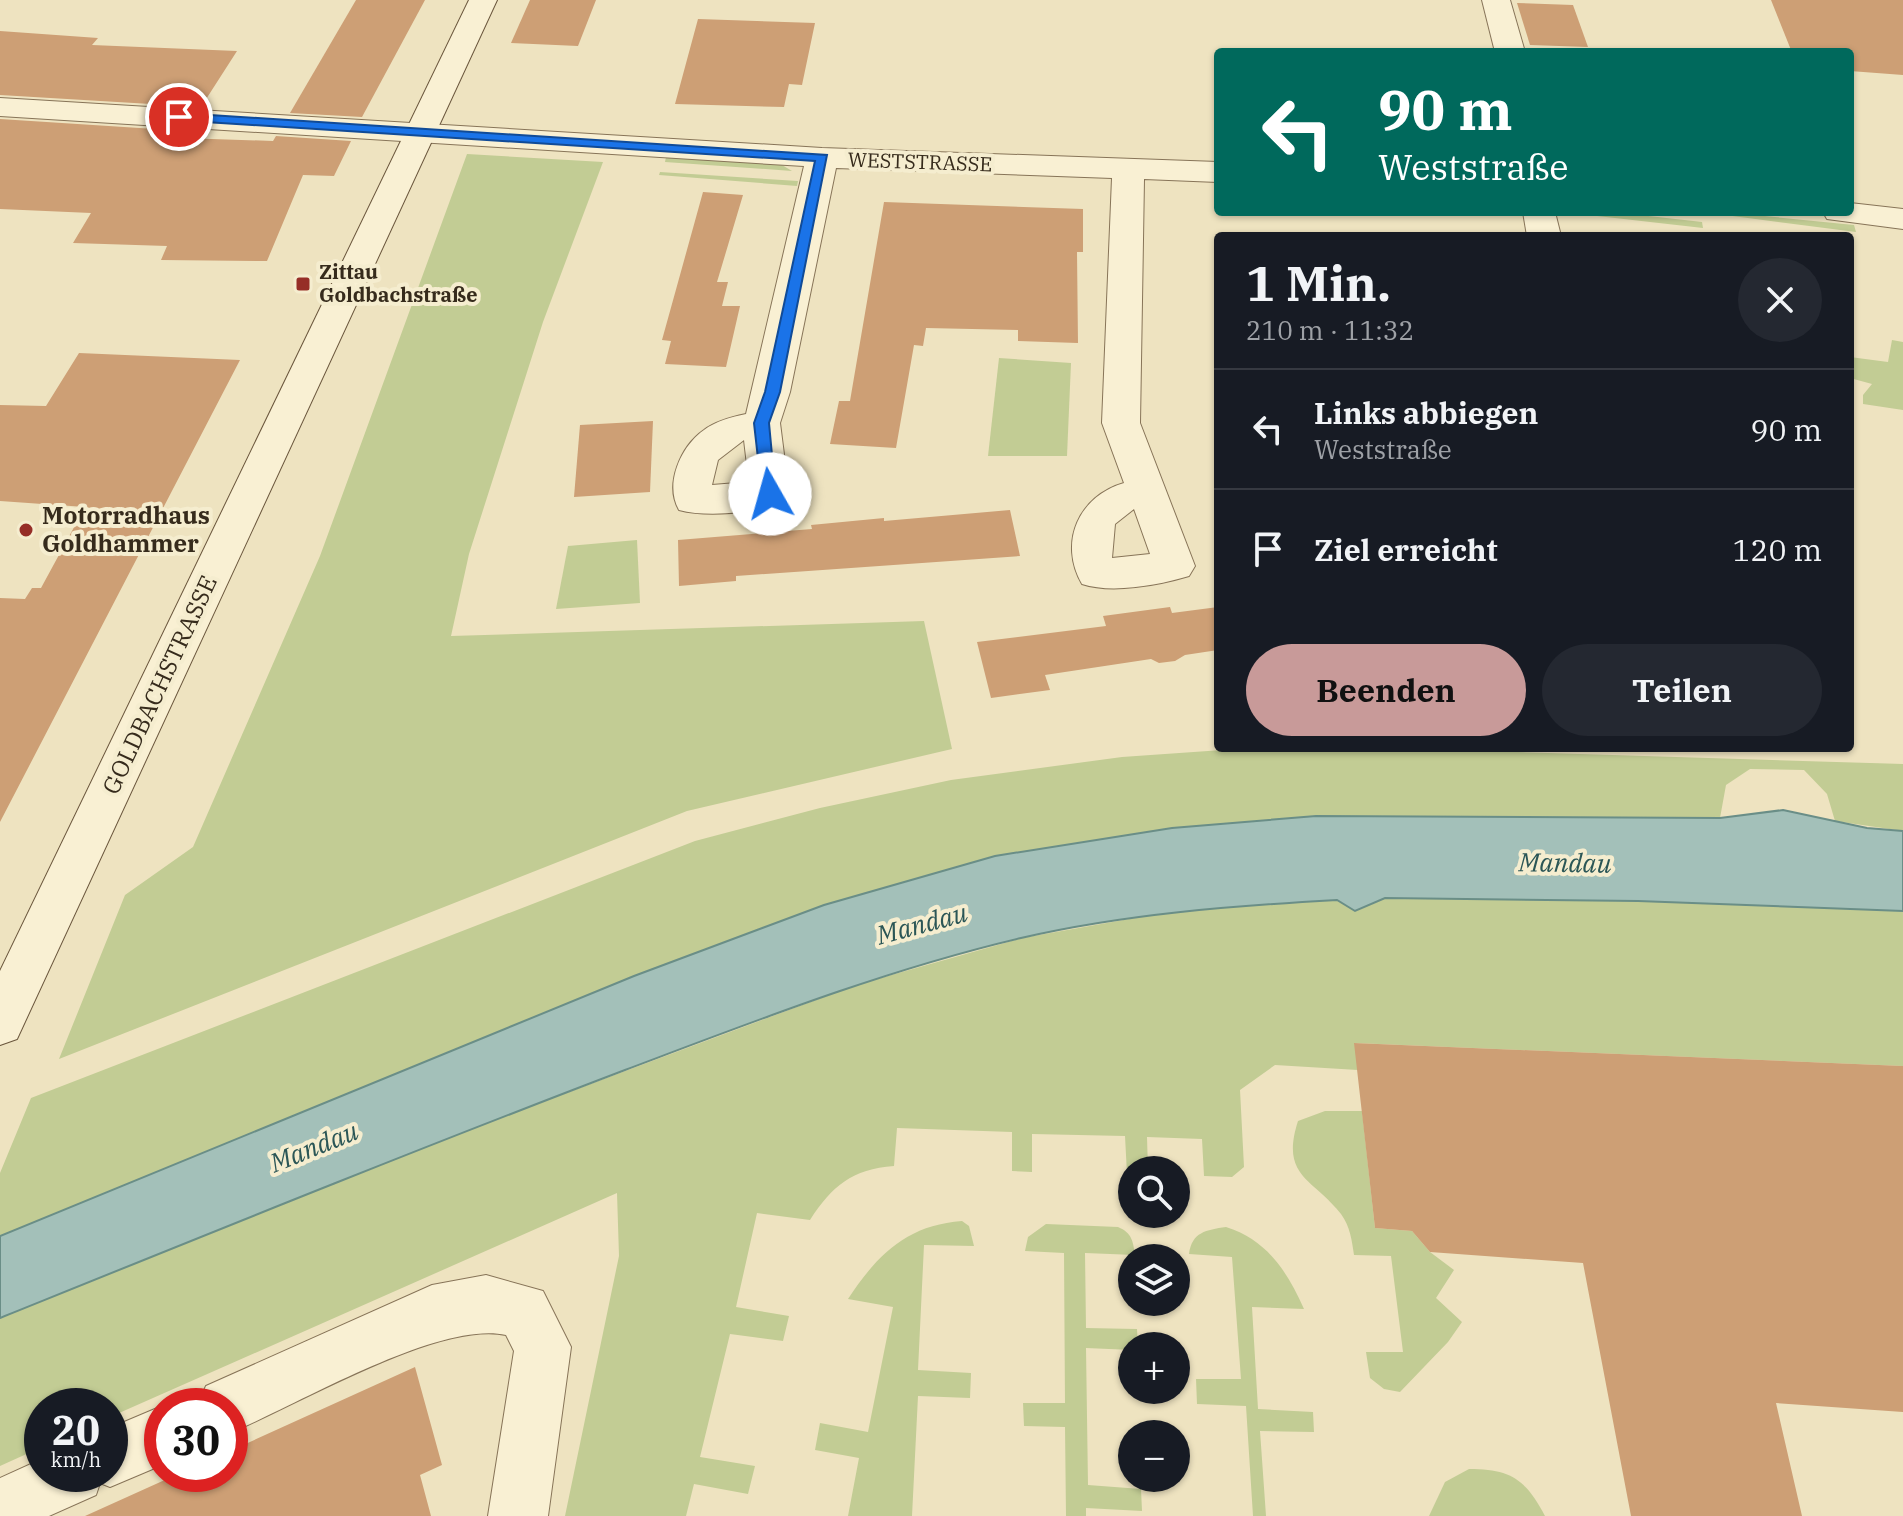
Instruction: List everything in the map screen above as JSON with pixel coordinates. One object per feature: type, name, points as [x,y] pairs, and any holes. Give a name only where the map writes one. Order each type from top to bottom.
[{"type":"street","name":"GOLDBACHSTRASSE","points":[[0,1023],[483,0]]},
{"type":"street","points":[[1496,0],[1509,48]]},
{"type":"street","name":"WESTSTRASSE","points":[[0,107],[822,158],[1214,172]]},
{"type":"street","points":[[761,423],[772,392],[822,158]]},
{"type":"street","points":[[1128,171],[1121,423],[1147,490]]},
{"type":"street","points":[[1854,214],[1903,219]]},
{"type":"street","points":[[248,1396],[432,1313],[486,1303],[523,1311],[543,1347],[518,1516]]},
{"type":"street","points":[[0,1508],[35,1492]]},
{"type":"green space","points":[[467,154],[603,162],[543,322],[469,554],[451,636],[924,621],[952,749],[687,811],[59,1059],[125,895],[193,847],[320,556]]},
{"type":"green space","points":[[666,157],[782,165],[792,171],[665,162]]},
{"type":"green space","points":[[660,172],[798,181],[797,186],[659,175]]},
{"type":"green space","points":[[1597,216],[1649,216],[1702,222],[1703,228]]},
{"type":"green space","points":[[1733,216],[1854,225],[1856,232]]},
{"type":"green space","points":[[1892,340],[1903,342],[1903,410],[1863,404],[1863,395],[1872,384],[1854,379],[1854,358],[1888,362]]},
{"type":"green space","points":[[999,358],[1071,363],[1067,456],[988,456]]},
{"type":"green space","points":[[637,540],[640,603],[556,609],[568,546]]},
{"type":"green space","points":[[1214,751],[1515,752],[1903,764],[1903,831],[1835,821],[1827,794],[1804,770],[1750,769],[1726,785],[1720,818],[1316,816],[1172,828],[995,856],[824,905],[634,976],[0,1236],[0,1173],[31,1098],[695,841],[820,808],[951,780],[1122,757]]},
{"type":"green space","points":[[1385,898],[1638,901],[1903,911],[1903,1066],[1355,1043],[1358,1070],[1275,1065],[1240,1090],[1244,1167],[1232,1177],[1204,1176],[1202,1139],[1147,1137],[1148,1156],[1126,1156],[1125,1136],[1032,1134],[1032,1172],[1012,1171],[1012,1132],[897,1128],[894,1166],[866,1171],[844,1181],[810,1220],[757,1213],[736,1307],[789,1316],[783,1341],[730,1334],[700,1457],[755,1466],[748,1494],[694,1484],[686,1516],[565,1516],[619,1256],[617,1193],[176,1388],[144,1388],[144,1402],[128,1409],[128,1388],[24,1388],[24,1455],[0,1466],[0,1318],[440,1140],[856,985],[1022,938],[1197,907],[1337,900],[1356,911]]},
{"type":"green space","points":[[1325,1111],[1362,1111],[1375,1228],[1412,1231],[1430,1252],[1454,1270],[1436,1298],[1462,1322],[1448,1342],[1400,1392],[1384,1389],[1370,1378],[1366,1352],[1403,1352],[1391,1256],[1354,1255],[1344,1219],[1296,1166],[1293,1154],[1298,1121]]},
{"type":"green space","points":[[962,1221],[969,1226],[974,1246],[924,1245],[918,1370],[971,1373],[970,1398],[918,1396],[912,1516],[848,1516],[859,1458],[815,1450],[820,1423],[868,1432],[893,1307],[848,1299],[870,1269],[895,1245],[925,1229]]},
{"type":"green space","points":[[1046,1224],[1118,1227],[1129,1235],[1132,1242],[1118,1244],[1118,1254],[1085,1253],[1086,1328],[1137,1329],[1137,1332],[1118,1332],[1118,1349],[1086,1348],[1088,1485],[1118,1487],[1118,1492],[1141,1492],[1142,1511],[1086,1508],[1086,1516],[1066,1516],[1065,1427],[1024,1426],[1023,1403],[1065,1403],[1064,1253],[1025,1251],[1028,1237]]},
{"type":"green space","points":[[1226,1227],[1264,1249],[1283,1270],[1304,1309],[1252,1307],[1258,1409],[1313,1412],[1314,1432],[1260,1431],[1266,1516],[1253,1516],[1246,1406],[1197,1404],[1196,1379],[1241,1379],[1232,1257],[1190,1254],[1193,1241],[1201,1233]]},
{"type":"green space","points":[[1469,1469],[1496,1471],[1515,1479],[1531,1493],[1545,1516],[1429,1516],[1445,1482]]},
{"type":"water","name":"Mandau","points":[[1783,810],[1867,828],[1903,831],[1903,911],[1638,901],[1385,898],[1355,911],[1337,900],[1258,905],[1139,917],[1021,938],[920,965],[723,1033],[390,1161],[0,1318],[0,1236],[634,976],[824,905],[995,856],[1172,828],[1316,816],[1720,818]]},
{"type":"building","points":[[356,0],[425,0],[362,117],[290,113]]},
{"type":"building","points":[[530,0],[596,0],[578,46],[511,43]]},
{"type":"building","points":[[1771,0],[1903,0],[1903,75],[1854,71],[1854,48],[1790,48]]},
{"type":"building","points":[[1517,3],[1573,5],[1588,47],[1530,45]]},
{"type":"building","points":[[698,19],[815,23],[802,85],[789,84],[784,107],[675,104]]},
{"type":"building","points":[[0,31],[98,38],[92,45],[237,51],[201,107],[0,95]]},
{"type":"building","points":[[0,119],[186,131],[182,138],[273,141],[276,136],[351,141],[334,176],[303,175],[267,261],[161,260],[167,246],[73,243],[91,213],[0,209]]},
{"type":"building","points":[[703,192],[743,195],[717,282],[728,282],[722,306],[740,306],[726,367],[665,364],[671,341],[662,340]]},
{"type":"building","points":[[884,202],[1083,209],[1083,252],[1077,252],[1078,343],[1018,341],[1018,330],[926,328],[923,346],[914,345],[896,448],[830,444],[839,401],[850,401]]},
{"type":"building","points":[[79,353],[240,360],[0,822],[0,598],[25,599],[32,588],[41,588],[85,507],[0,501],[0,405],[46,406]]},
{"type":"building","points":[[653,421],[650,492],[574,497],[580,425]]},
{"type":"building","points":[[1010,510],[1020,556],[736,576],[736,581],[679,586],[678,540],[812,529],[811,525],[884,518],[884,521]]},
{"type":"building","points":[[1170,607],[1172,613],[1214,608],[1214,651],[1185,655],[1175,661],[1159,663],[1151,659],[1045,675],[1050,690],[991,698],[977,642],[1106,626],[1103,616]]},
{"type":"building","points":[[1354,1043],[1903,1066],[1903,1412],[1776,1403],[1802,1516],[1631,1516],[1583,1263],[1430,1252],[1412,1231],[1375,1228]]},
{"type":"building","points":[[415,1367],[442,1465],[420,1475],[431,1516],[85,1516],[144,1489],[144,1492],[248,1492],[248,1443]]},
{"type":"place","name":"Zittau Goldbachstraße","points":[[303,284]]},
{"type":"place","name":"Motorradhaus Goldhammer","points":[[26,530]]},
{"type":"route","points":[[179,117],[822,158],[772,392],[761,423],[770,494]]}]
